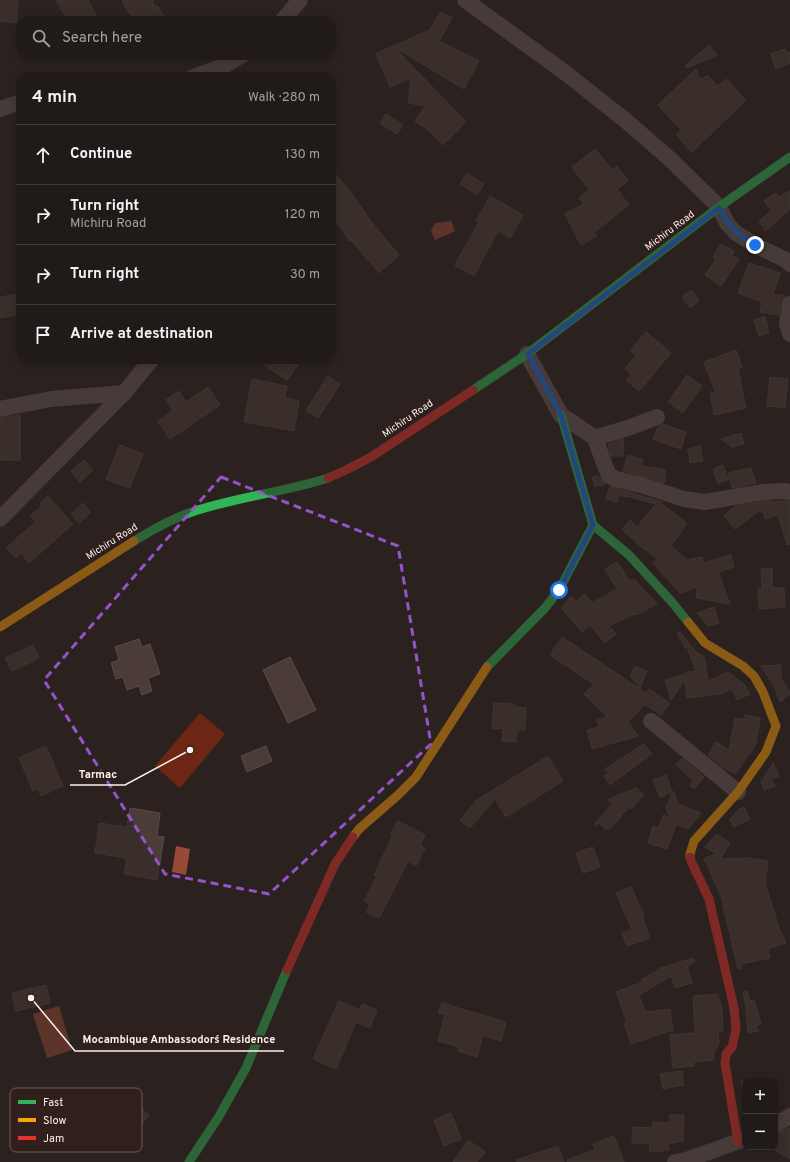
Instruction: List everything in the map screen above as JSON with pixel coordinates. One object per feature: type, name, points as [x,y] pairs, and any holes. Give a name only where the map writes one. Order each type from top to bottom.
[{"type":"street","points":[[286,16],[300,0]]},
{"type":"street","points":[[465,0],[563,71],[625,120],[670,159],[719,208],[727,223],[736,233],[755,245],[786,260],[790,264]]},
{"type":"street","points":[[207,72],[224,66],[234,60]]},
{"type":"street","points":[[0,108],[16,103]]},
{"type":"street","name":"Michiru Road","points":[[0,627],[66,583],[169,521],[188,513],[282,491],[329,478],[346,471],[371,457],[528,354],[719,208],[790,158]]},
{"type":"street","points":[[789,327],[790,304]]},
{"type":"street","points":[[528,354],[561,415],[593,525],[629,556],[671,601],[705,643],[743,666],[754,676],[763,692],[776,726],[766,752],[738,792],[694,841],[690,854],[691,861],[709,899],[714,927],[734,1008],[736,1029],[732,1047],[726,1054],[725,1063],[742,1140],[686,1160],[675,1162]]},
{"type":"street","points":[[0,519],[124,393],[148,364]]},
{"type":"street","points":[[0,409],[51,399],[124,393]]},
{"type":"street","points":[[561,415],[595,438],[609,475],[616,479],[641,485],[684,499],[705,502],[764,492],[790,492]]},
{"type":"street","points":[[595,438],[657,417]]},
{"type":"street","points":[[189,1162],[218,1118],[246,1068],[291,961],[335,864],[360,829],[416,777],[488,666],[545,608],[559,590],[593,525]]},
{"type":"street","points":[[651,720],[738,792]]},
{"type":"street","points":[[778,1123],[790,1116]]},
{"type":"highlighted area","points":[[221,477],[398,546],[431,744],[269,894],[165,874],[44,680]]},
{"type":"shaded area","points":[[451,221],[455,231],[435,240],[431,231],[435,223]]},
{"type":"shaded area","points":[[200,713],[225,734],[180,788],[155,766]]},
{"type":"shaded area","points":[[176,846],[190,849],[186,875],[172,872]]},
{"type":"shaded area","points":[[59,1006],[72,1050],[47,1058],[33,1014]]},
{"type":"building","points":[[0,0],[18,0],[16,23],[0,21]]},
{"type":"building","points":[[56,0],[88,0],[96,16],[65,16]]},
{"type":"building","points":[[122,0],[154,0],[152,1],[156,8],[158,6],[163,16],[132,16],[130,12],[128,12]]},
{"type":"building","points":[[440,12],[452,18],[439,41],[479,61],[464,89],[393,46],[430,30]]},
{"type":"building","points":[[709,45],[717,55],[687,68],[685,66]]},
{"type":"building","points":[[393,46],[466,122],[443,145],[429,131],[415,121],[425,106],[408,103],[411,78],[390,87],[376,54]]},
{"type":"building","points":[[785,49],[786,53],[790,52],[790,63],[776,69],[771,54]]},
{"type":"building","points":[[696,69],[700,79],[708,76],[718,86],[726,79],[746,100],[692,152],[676,135],[681,130],[658,105]]},
{"type":"building","points":[[386,114],[403,125],[397,134],[380,123]]},
{"type":"building","points":[[595,149],[612,170],[617,166],[628,181],[617,189],[629,205],[594,232],[597,236],[581,245],[565,214],[584,204],[579,198],[589,190],[572,167]]},
{"type":"building","points":[[467,173],[484,184],[477,195],[460,184]]},
{"type":"building","points":[[336,175],[352,194],[372,223],[399,255],[379,273],[351,240],[350,241],[336,222]]},
{"type":"building","points":[[790,191],[790,209],[766,231],[759,222],[771,210],[764,201],[776,193],[779,197]]},
{"type":"building","points":[[490,196],[523,215],[510,238],[498,231],[474,276],[455,265],[479,222],[476,221]]},
{"type":"building","points":[[720,244],[734,251],[732,256],[739,259],[721,286],[705,275],[716,259],[713,258]]},
{"type":"building","points":[[749,263],[780,273],[773,294],[785,296],[781,302],[779,315],[760,312],[762,302],[738,293]]},
{"type":"building","points":[[691,290],[699,300],[690,308],[682,297]]},
{"type":"building","points":[[16,294],[16,315],[0,318],[0,297]]},
{"type":"building","points":[[765,316],[769,333],[759,336],[754,320]]},
{"type":"building","points":[[646,332],[671,353],[639,391],[626,380],[631,374],[625,369],[636,355],[630,350]]},
{"type":"building","points":[[736,350],[742,367],[738,369],[746,408],[714,415],[710,391],[717,396],[704,362]]},
{"type":"building","points":[[263,364],[298,364],[287,380]]},
{"type":"building","points":[[687,375],[702,386],[683,413],[668,402]]},
{"type":"building","points":[[328,376],[340,384],[318,418],[306,410]]},
{"type":"building","points":[[770,377],[788,379],[785,408],[767,406]]},
{"type":"building","points":[[252,379],[287,386],[285,398],[299,401],[294,431],[244,422]]},
{"type":"building","points":[[208,387],[220,405],[170,439],[158,421],[173,411],[166,400],[179,391],[186,402]]},
{"type":"building","points":[[20,415],[20,460],[0,460],[0,418]]},
{"type":"building","points":[[663,424],[686,432],[681,449],[653,439],[658,427]]},
{"type":"building","points":[[741,433],[744,444],[732,447],[721,439]]},
{"type":"building","points":[[624,439],[623,456],[611,456],[609,444]]},
{"type":"building","points":[[120,445],[143,454],[130,488],[106,479]]},
{"type":"building","points":[[700,446],[703,461],[690,463],[688,449]]},
{"type":"building","points":[[628,455],[643,460],[641,466],[666,470],[664,483],[623,471]]},
{"type":"building","points":[[84,460],[93,470],[80,482],[71,471]]},
{"type":"building","points":[[723,465],[728,480],[718,483],[713,469]]},
{"type":"building","points":[[751,468],[756,483],[732,488],[728,473]]},
{"type":"building","points":[[598,476],[606,484],[595,487],[592,477]]},
{"type":"building","points":[[610,486],[662,502],[662,504],[687,523],[671,546],[687,560],[702,557],[703,563],[731,555],[734,567],[718,572],[730,604],[696,598],[698,587],[680,593],[653,563],[658,559],[639,545],[622,529],[630,520],[637,527],[656,504],[619,495],[617,502],[606,499]]},
{"type":"building","points":[[48,496],[73,524],[29,563],[21,553],[16,558],[6,548],[35,522],[30,516],[42,506],[40,503]]},
{"type":"building","points":[[773,501],[773,503],[790,501],[790,544],[787,545],[778,515],[765,519],[762,509],[735,529],[724,515],[736,506]]},
{"type":"building","points":[[83,503],[91,512],[79,523],[71,514]]},
{"type":"building","points":[[617,562],[630,581],[634,579],[657,604],[636,615],[635,614],[609,626],[616,634],[605,643],[590,625],[582,632],[561,608],[571,596],[576,602],[585,594],[592,603],[617,589],[605,569]]},
{"type":"building","points":[[772,568],[772,588],[784,588],[785,607],[759,609],[758,589],[762,589],[761,569]]},
{"type":"building","points":[[714,607],[719,623],[708,626],[697,613]]},
{"type":"building","points":[[680,632],[695,651],[704,657],[708,681],[728,672],[744,684],[750,694],[737,700],[732,689],[721,694],[687,698],[685,680],[671,700],[665,680],[687,674],[686,672],[696,671],[687,647],[685,648],[677,633]]},
{"type":"building","points":[[562,637],[646,693],[649,689],[670,703],[661,715],[645,704],[628,722],[638,736],[592,749],[587,730],[599,727],[597,720],[607,717],[584,694],[594,684],[550,655]]},
{"type":"building","points":[[139,639],[142,647],[150,644],[160,674],[148,678],[152,691],[142,695],[139,686],[127,690],[123,677],[116,679],[111,663],[119,660],[115,647]]},
{"type":"building","points":[[33,645],[39,658],[12,671],[5,658]]},
{"type":"building","points":[[290,657],[316,710],[288,723],[263,670]]},
{"type":"building","points":[[781,665],[781,679],[790,694],[780,702],[774,686],[761,666]]},
{"type":"building","points":[[635,666],[647,671],[640,688],[630,676]]},
{"type":"building","points":[[494,703],[514,704],[514,707],[526,708],[525,730],[517,730],[516,742],[502,741],[503,729],[492,728]]},
{"type":"building","points":[[744,715],[760,718],[760,720],[755,746],[735,774],[720,765],[708,755],[716,742],[729,750],[735,718],[747,720]]},
{"type":"building","points":[[644,744],[652,754],[610,785],[604,776],[609,773],[605,769]]},
{"type":"building","points":[[46,746],[63,786],[41,796],[38,789],[33,791],[19,758]]},
{"type":"building","points":[[266,746],[272,761],[247,772],[241,756]]},
{"type":"building","points":[[548,756],[563,781],[506,817],[495,799],[470,828],[460,820],[477,800]]},
{"type":"building","points":[[682,758],[704,777],[694,789],[690,786],[693,780],[676,765]]},
{"type":"building","points":[[773,763],[779,776],[771,779],[775,786],[764,790],[761,782]]},
{"type":"building","points":[[666,775],[671,792],[660,797],[653,780]]},
{"type":"building","points":[[636,788],[644,795],[631,809],[629,807],[625,812],[619,814],[622,815],[610,829],[605,829],[599,823],[594,825],[613,803],[607,800]]},
{"type":"building","points":[[673,791],[678,804],[701,813],[688,829],[674,824],[676,825],[667,849],[648,843],[653,826],[658,828],[664,814],[671,821],[666,808]]},
{"type":"building","points":[[744,807],[750,819],[734,827],[730,820],[739,809]]},
{"type":"building","points":[[130,808],[160,813],[157,836],[164,837],[157,880],[124,874],[127,858],[95,853],[99,823],[127,827]]},
{"type":"building","points":[[398,821],[425,835],[420,845],[425,848],[416,866],[408,861],[379,918],[366,912],[370,904],[364,901],[377,876],[374,875]]},
{"type":"building","points":[[717,834],[730,843],[720,859],[749,858],[768,861],[765,883],[780,931],[786,943],[768,949],[770,958],[741,964],[741,968],[738,969],[721,896],[704,858],[717,854],[705,847]]},
{"type":"building","points":[[593,847],[600,867],[583,873],[576,853]]},
{"type":"building","points":[[631,887],[644,915],[642,916],[650,938],[627,946],[622,933],[632,930],[616,893]]},
{"type":"building","points":[[693,958],[695,962],[687,966],[692,983],[675,988],[671,976],[639,995],[645,1012],[670,1009],[673,1030],[631,1044],[624,1024],[627,1023],[616,992],[643,982],[641,980],[661,968]]},
{"type":"building","points":[[46,985],[50,1003],[16,1011],[12,993]]},
{"type":"building","points":[[747,991],[750,1001],[754,1000],[761,1024],[756,1025],[758,1031],[748,1033],[743,992]]},
{"type":"building","points":[[718,994],[722,1010],[723,1028],[722,1032],[718,1032],[719,1043],[714,1052],[713,1060],[693,1062],[694,1066],[673,1068],[670,1035],[695,1033],[693,996]]},
{"type":"building","points":[[339,1001],[359,1010],[362,1004],[377,1010],[370,1028],[356,1022],[336,1069],[313,1059]]},
{"type":"building","points":[[442,1002],[506,1022],[501,1041],[483,1035],[477,1057],[458,1051],[459,1047],[438,1041],[445,1015],[438,1013]]},
{"type":"building","points":[[682,1071],[684,1085],[663,1089],[660,1074]]},
{"type":"building","points":[[142,1109],[149,1115],[142,1123]]},
{"type":"building","points":[[451,1113],[461,1139],[444,1146],[434,1120]]},
{"type":"building","points":[[670,1115],[684,1115],[683,1141],[668,1144],[669,1150],[664,1151],[649,1151],[650,1143],[632,1143],[633,1127],[653,1128],[653,1122],[670,1123]]},
{"type":"building","points":[[790,1128],[790,1159],[775,1150],[778,1150],[778,1133]]},
{"type":"building","points":[[614,1136],[624,1162],[567,1162],[567,1160],[595,1150],[593,1144]]},
{"type":"building","points":[[468,1140],[485,1152],[477,1162],[453,1162]]},
{"type":"building","points":[[558,1146],[564,1162],[517,1162],[516,1160]]},
{"type":"traffic: fast","points":[[473,390],[527,354],[719,207],[790,157]]},
{"type":"traffic: fast","points":[[561,415],[593,525],[629,555],[688,622]]},
{"type":"traffic: fast","points":[[134,541],[154,529],[189,513],[223,503],[293,488],[328,478]]},
{"type":"traffic: fast","points":[[487,667],[545,608],[559,590],[593,525]]},
{"type":"traffic: fast","points":[[189,1162],[218,1118],[246,1068],[287,970]]},
{"type":"traffic: slow","points":[[0,627],[134,541]]},
{"type":"traffic: slow","points":[[688,622],[705,643],[743,666],[754,676],[763,692],[776,726],[766,752],[738,792],[694,841],[690,857]]},
{"type":"traffic: slow","points":[[353,837],[359,829],[416,777],[487,667]]},
{"type":"traffic: jam","points":[[328,478],[371,457],[473,390]]},
{"type":"traffic: jam","points":[[287,970],[335,864],[353,837]]},
{"type":"traffic: jam","points":[[690,857],[709,899],[734,1008],[736,1029],[732,1047],[726,1054],[725,1063],[738,1142]]},
{"type":"place","name":"Tarmac","points":[[190,750]]},
{"type":"place","name":"Mocambique Ambassodorś Residence","points":[[31,998]]},
{"type":"route","points":[[559,590],[593,525],[561,415],[528,354],[719,208],[727,223],[736,233],[755,245]]}]
